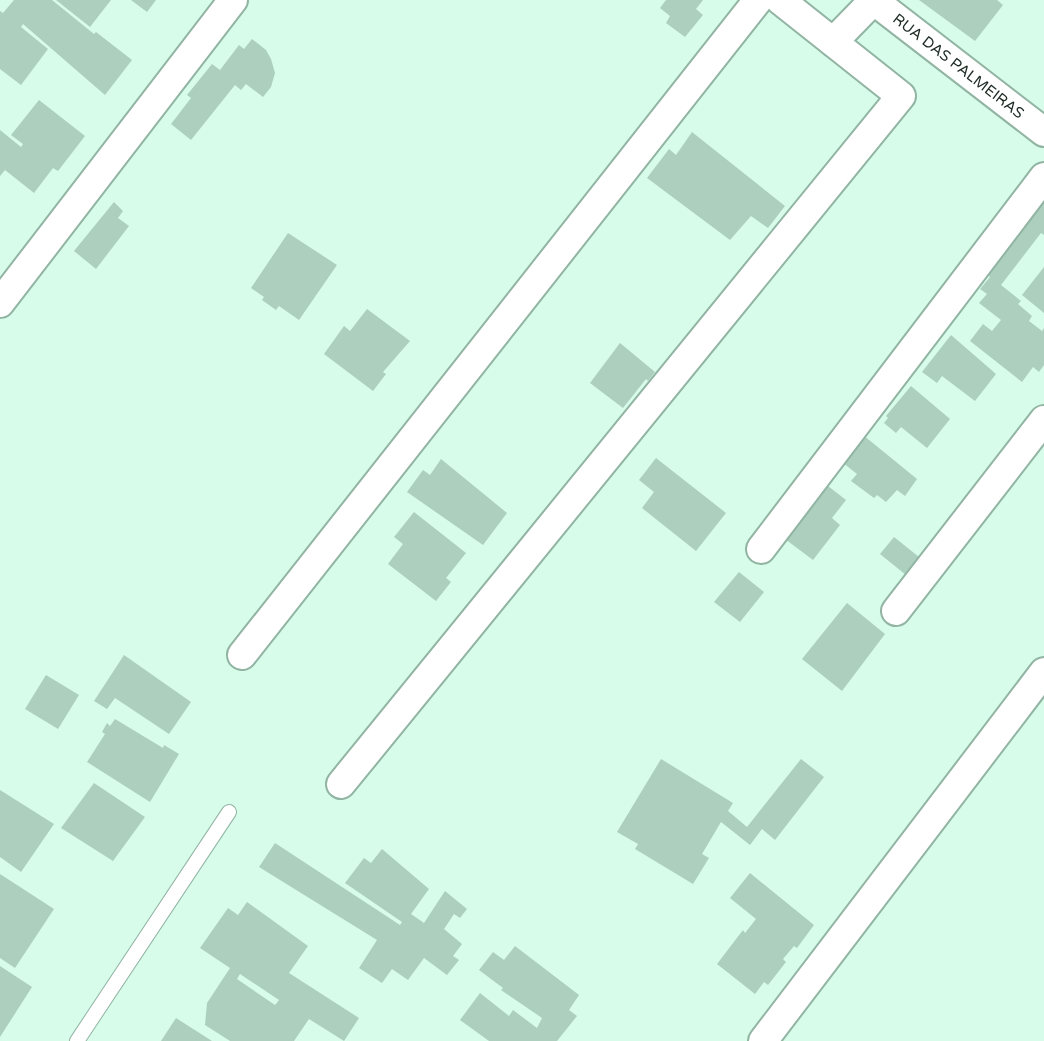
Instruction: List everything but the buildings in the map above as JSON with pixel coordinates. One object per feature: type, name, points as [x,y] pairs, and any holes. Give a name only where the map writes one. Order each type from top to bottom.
[{"type":"street","points":[[0,303],[233,0]]},
{"type":"street","points":[[242,655],[758,0]]},
{"type":"street","points":[[341,784],[901,96],[780,0]]},
{"type":"street","points":[[833,42],[873,0]]},
{"type":"street","name":"RUA DAS PALMEIRAS","points":[[873,0],[1044,132]]},
{"type":"street","points":[[761,549],[1044,177]]},
{"type":"street","points":[[896,611],[1044,420]]},
{"type":"street","points":[[763,1041],[1044,672]]},
{"type":"lane","points":[[77,1041],[229,812]]}]
